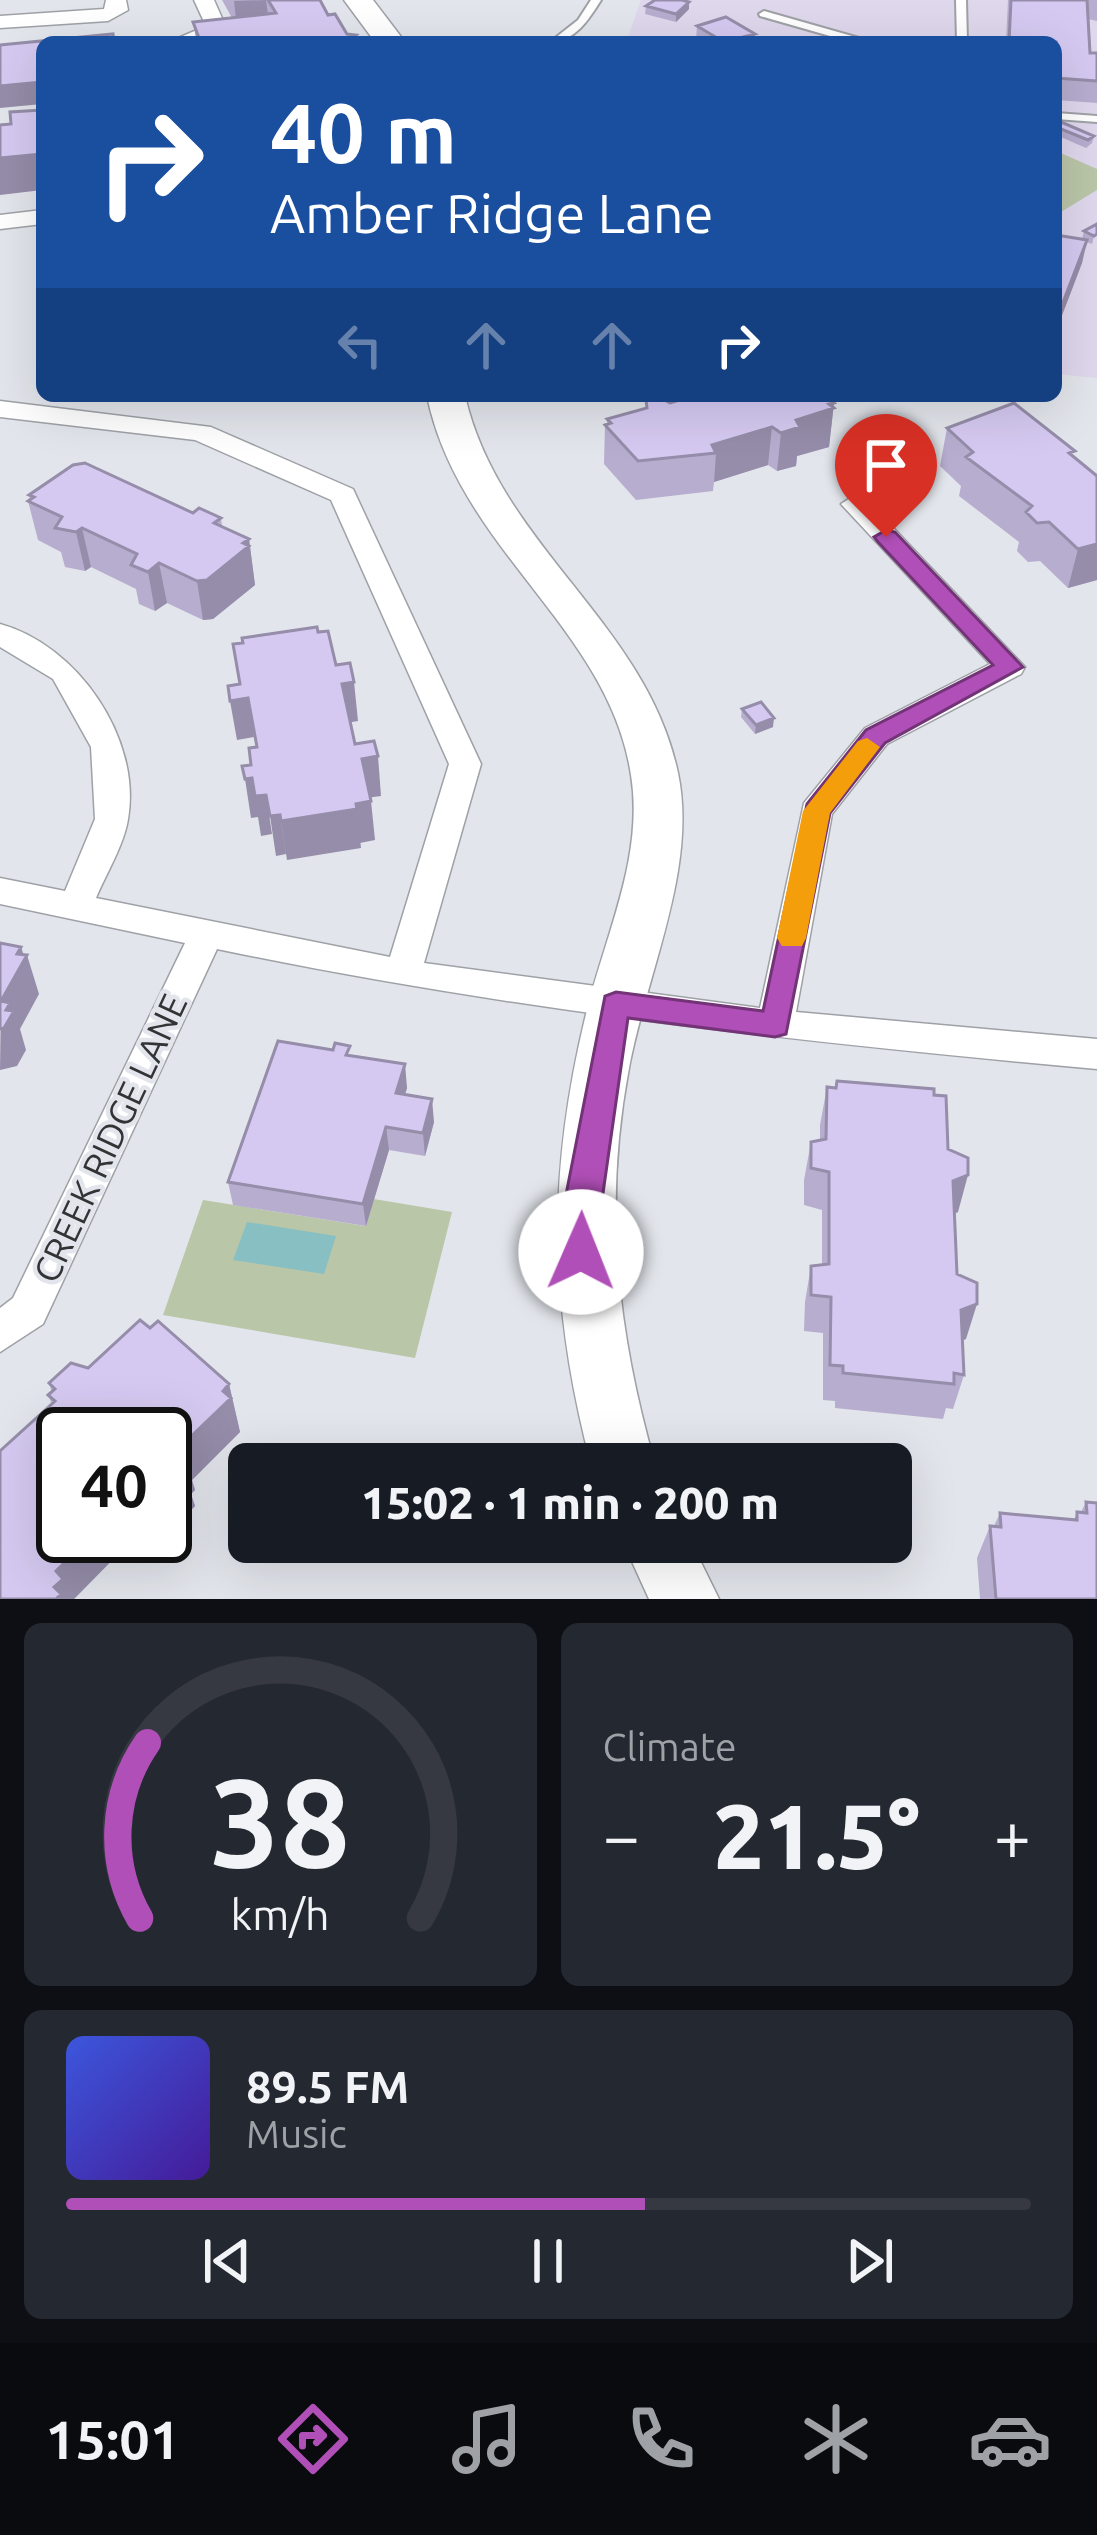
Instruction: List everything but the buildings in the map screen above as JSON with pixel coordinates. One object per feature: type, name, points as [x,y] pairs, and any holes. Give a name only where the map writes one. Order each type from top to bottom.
[{"type":"street","points":[[0,9],[30,0]]},
{"type":"street","points":[[0,22],[108,15],[118,10],[116,0]]},
{"type":"street","points":[[202,36],[216,27],[204,0]]},
{"type":"street","points":[[358,0],[385,36]]},
{"type":"street","points":[[0,222],[36,218]]},
{"type":"street","points":[[447,402],[452,437],[475,484],[608,653],[655,773],[656,830],[616,1004],[580,1210],[582,1294],[597,1377],[617,1443]]},
{"type":"street","points":[[0,409],[201,433],[343,495],[465,764],[404,974]]},
{"type":"street","points":[[775,1025],[816,811],[876,736],[1010,667],[855,504]]},
{"type":"street","points":[[0,634],[64,672],[107,747],[112,819],[76,905]]},
{"type":"street","points":[[0,891],[404,974],[775,1025],[1097,1054]]},
{"type":"street","name":"CREEK RIDGE LANE","points":[[0,1333],[28,1310],[206,933]]},
{"type":"street","points":[[667,1563],[685,1599]]},
{"type":"lane","points":[[563,36],[582,22],[596,0]]},
{"type":"lane","points":[[961,0],[962,36]]},
{"type":"lane","points":[[764,14],[841,36]]},
{"type":"lane","points":[[1062,116],[1097,119]]},
{"type":"shaded area","points":[[641,0],[1097,0],[1097,378],[1062,375],[1062,36],[628,36]]},
{"type":"green space","points":[[1062,154],[1097,169],[1097,190],[1062,211]]},
{"type":"green space","points":[[374,1199],[452,1212],[415,1358],[163,1315],[203,1200],[365,1226]]},
{"type":"water","points":[[247,1222],[336,1236],[324,1274],[233,1260]]},
{"type":"slow traffic","points":[[792,938],[816,811],[867,747]]},
{"type":"route","points":[[581,1252],[580,1210],[616,1004],[775,1025],[816,811],[876,736],[1010,667],[886,537]]}]
